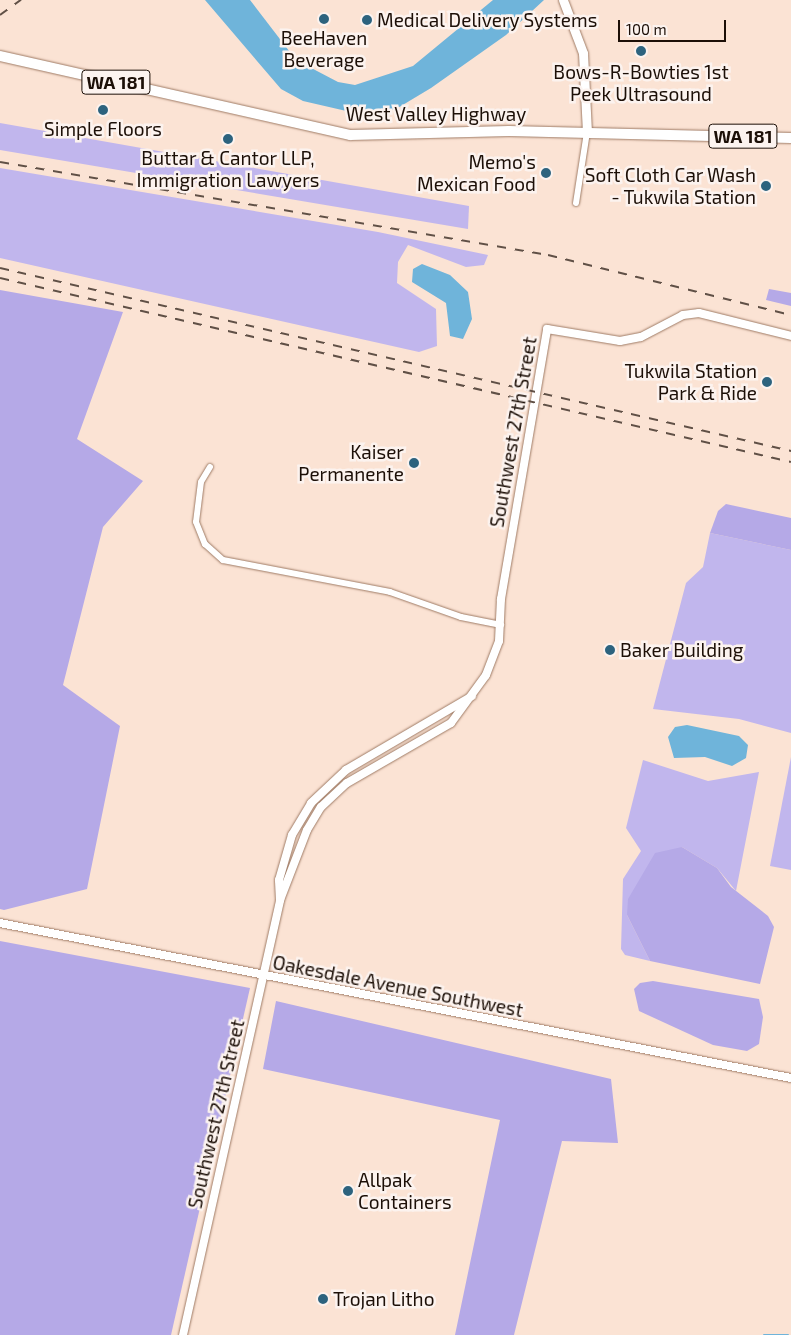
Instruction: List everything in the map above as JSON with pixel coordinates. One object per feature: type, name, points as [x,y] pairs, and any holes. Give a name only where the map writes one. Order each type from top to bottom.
[{"type":"main road","points":[[564,2],[583,53],[587,132]]},
{"type":"main road","name":"West Valley Highway","points":[[0,56],[350,135],[587,132],[791,138]]},
{"type":"street","points":[[576,203],[587,132]]},
{"type":"street","name":"Southwest 27th Street","points":[[183,1335],[280,900],[307,830],[321,807],[347,783],[451,723],[472,696],[493,659],[501,625],[501,599],[547,329],[620,340],[641,336],[683,315],[699,314],[791,336]]},
{"type":"street","points":[[210,467],[201,482],[196,522],[205,544],[223,560],[390,592],[460,617],[501,625]]},
{"type":"street","name":"Southwest 27th Street","points":[[280,900],[279,880],[287,847],[318,794],[346,770],[472,696]]},
{"type":"street","name":"Oakesdale Avenue Southwest","points":[[0,923],[791,1078]]},
{"type":"shaded area","points":[[0,123],[469,206],[468,229],[0,150]]},
{"type":"shaded area","points":[[0,168],[378,232],[488,255],[484,265],[466,267],[408,245],[398,262],[397,283],[436,309],[437,346],[419,352],[0,258]]},
{"type":"shaded area","points":[[769,289],[791,293],[791,306],[766,300]]},
{"type":"shaded area","points":[[0,290],[123,312],[77,439],[143,481],[103,527],[63,685],[120,726],[87,889],[4,910],[0,909]]},
{"type":"shaded area","points":[[726,504],[791,518],[791,550],[710,533],[718,511]]},
{"type":"shaded area","points":[[710,533],[791,550],[791,733],[739,719],[653,709],[686,583],[703,567]]},
{"type":"shaded area","points":[[791,757],[791,870],[770,866]]},
{"type":"shaded area","points":[[643,760],[708,781],[759,772],[736,891],[717,868],[682,847],[627,915],[650,961],[625,955],[621,949],[623,879],[641,851],[626,828]]},
{"type":"shaded area","points":[[682,847],[717,868],[731,887],[768,916],[774,927],[760,984],[650,961],[627,915],[628,899],[655,853]]},
{"type":"shaded area","points":[[0,941],[250,988],[171,1335],[0,1335]]},
{"type":"shaded area","points":[[653,981],[759,999],[763,1017],[759,1044],[747,1051],[713,1045],[639,1011],[634,989],[640,983]]},
{"type":"shaded area","points":[[276,1001],[611,1079],[618,1143],[562,1141],[514,1335],[455,1335],[500,1120],[263,1069]]},
{"type":"water","points":[[205,0],[250,0],[296,60],[338,82],[355,85],[413,66],[493,0],[544,0],[506,35],[431,88],[396,109],[368,116],[303,101],[281,89]]},
{"type":"water","points":[[422,264],[450,275],[468,292],[472,319],[463,339],[450,336],[446,303],[412,282],[413,269]]},
{"type":"water","points":[[687,725],[739,736],[748,745],[746,758],[732,766],[705,757],[674,758],[668,737],[675,727]]},
{"type":"waterway","points":[[764,1335],[788,1335]]},
{"type":"railway","points":[[0,15],[21,0]]},
{"type":"railway","points":[[0,162],[548,255],[791,315]]},
{"type":"railway","points":[[0,268],[791,451]]},
{"type":"railway","points":[[0,278],[791,462]]},
{"type":"place","name":"BeeHaven Beverage","points":[[324,19]]},
{"type":"place","name":"Medical Delivery Systems","points":[[367,20]]},
{"type":"place","name":"Bows-R-Bowties 1st Peek Ultrasound","points":[[641,51]]},
{"type":"place","name":"Simple Floors","points":[[103,110]]},
{"type":"place","name":"Buttar & Cantor LLP, Immigration Lawyers","points":[[228,139]]},
{"type":"place","name":"Memo's Mexican Food","points":[[546,173]]},
{"type":"place","name":"Soft Cloth Car Wash - Tukwila Station","points":[[766,186]]},
{"type":"place","name":"Tukwila Station Park & Ride","points":[[767,382]]},
{"type":"place","name":"Kaiser Permanente","points":[[414,463]]},
{"type":"place","name":"Baker Building","points":[[610,650]]},
{"type":"place","name":"Allpak Containers","points":[[348,1191]]},
{"type":"place","name":"Trojan Litho","points":[[323,1299]]}]
